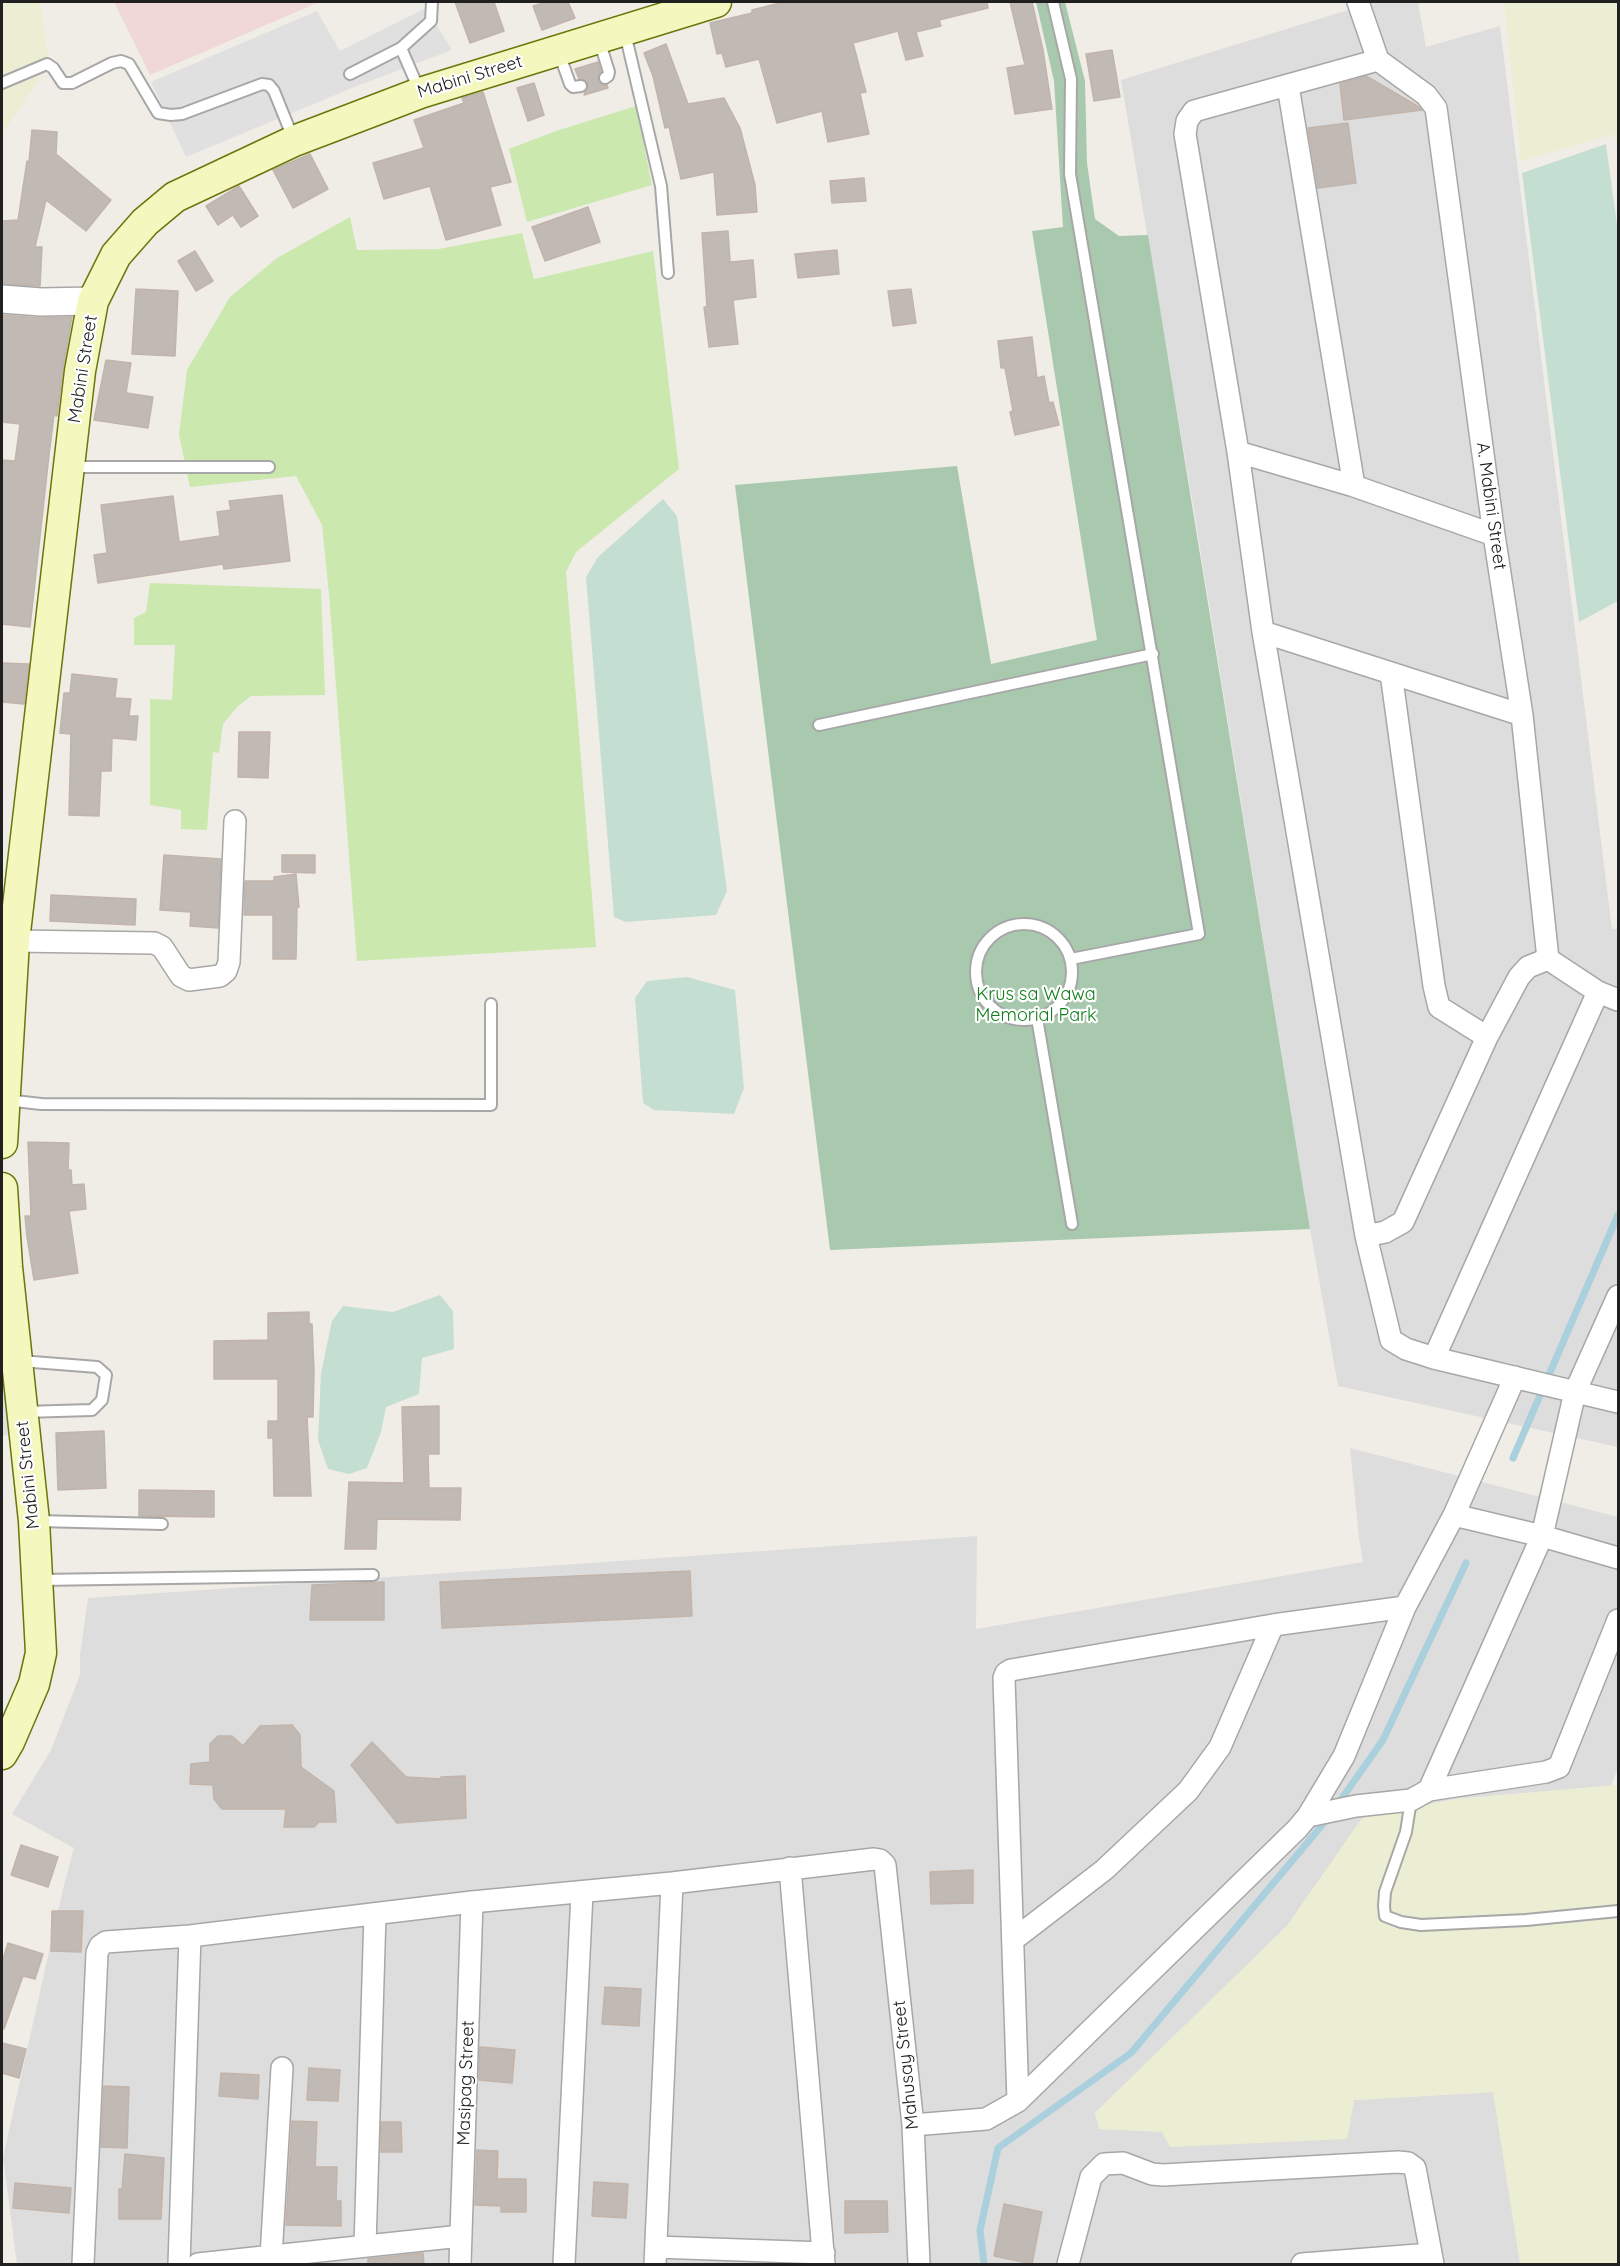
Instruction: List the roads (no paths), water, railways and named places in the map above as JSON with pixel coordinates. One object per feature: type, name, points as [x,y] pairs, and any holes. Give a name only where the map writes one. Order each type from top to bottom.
[{"type":"main road","name":"Mabini Street","points":[[2,1143],[14,941],[80,371],[93,301],[116,255],[146,222],[175,197],[294,141],[420,93],[716,2]]},
{"type":"main road","name":"Mabini Street","points":[[2,1188],[16,1361],[34,1521],[41,1653],[34,1684],[2,1754]]},
{"type":"street","points":[[1358,2],[1378,60],[1194,111],[1187,121],[1185,134],[1238,452],[1263,632],[1366,1236],[1391,1340],[1406,1349],[1434,1358],[1618,1402]]},
{"type":"street","name":"A. Mabini Street","points":[[1378,60],[1426,95],[1436,108],[1494,535],[1522,715],[1548,959]]},
{"type":"street","points":[[1288,86],[1354,486]]},
{"type":"street","points":[[2,299],[41,302],[93,301]]},
{"type":"street","points":[[1238,452],[1354,486],[1494,535]]},
{"type":"street","points":[[1263,632],[1522,715]]},
{"type":"street","points":[[1391,674],[1432,975],[1439,1007],[1487,1037]]},
{"type":"street","points":[[14,941],[154,943],[162,947],[181,976],[189,980],[220,976],[226,970],[229,962],[235,820]]},
{"type":"street","points":[[1366,1236],[1385,1232],[1402,1222],[1487,1037],[1518,977],[1528,967],[1548,959],[1598,992],[1618,1000]]},
{"type":"street","points":[[1434,1358],[1598,992]]},
{"type":"street","points":[[1420,1795],[1542,1536],[1575,1392],[1618,1296]]},
{"type":"street","points":[[913,2125],[986,2119],[1018,2102],[1313,1814],[1344,1756],[1405,1607],[1522,1378]]},
{"type":"street","points":[[1454,1515],[1542,1536],[1618,1558]]},
{"type":"street","points":[[1018,2102],[1004,1678],[1006,1673],[1011,1670],[1273,1625],[1405,1607]]},
{"type":"street","points":[[1313,1814],[1546,1772],[1559,1767],[1618,1620]]},
{"type":"street","points":[[1013,1940],[1104,1870],[1188,1791],[1220,1747],[1273,1625]]},
{"type":"street","name":"Mahusay Street","points":[[790,1868],[874,1859],[880,1860],[885,1865],[913,2125],[919,2265]]},
{"type":"street","points":[[83,2265],[97,1953],[100,1946],[106,1942],[190,1936],[472,1902],[582,1893],[790,1868],[824,2259],[656,2256],[672,1883]]},
{"type":"street","points":[[564,2265],[582,1893]]},
{"type":"street","name":"Masipag Street","points":[[460,2265],[472,1902]]},
{"type":"street","points":[[365,2246],[375,1914]]},
{"type":"street","points":[[179,2265],[190,1936]]},
{"type":"street","points":[[271,2257],[282,2068]]},
{"type":"street","points":[[1068,2265],[1091,2177],[1104,2164],[1123,2163],[1152,2174],[1163,2175],[1408,2163],[1415,2168],[1432,2259],[1302,2265]]},
{"type":"street","points":[[198,2265],[461,2236]]},
{"type":"lane","points":[[350,74],[401,48],[431,21],[432,2]]},
{"type":"lane","points":[[1053,2],[1071,79],[1070,174],[1199,934],[1071,959]]},
{"type":"lane","points":[[605,78],[609,72],[611,33]]},
{"type":"lane","points":[[611,33],[661,186],[668,273]]},
{"type":"lane","points":[[401,48],[420,93]]},
{"type":"lane","points":[[558,50],[570,84],[573,87],[581,86]]},
{"type":"lane","points":[[2,82],[47,64],[53,68],[63,82],[72,83],[112,63],[121,61],[129,64],[158,112],[171,115],[182,114],[262,84],[269,85],[274,91],[294,141]]},
{"type":"lane","points":[[69,467],[269,467]]},
{"type":"lane","points":[[819,725],[1153,654]]},
{"type":"lane","points":[[1026,923],[1041,926],[1054,934],[1064,945],[1071,959],[1073,974],[1070,988],[1062,1002],[1051,1012],[1037,1018],[1022,1020],[1007,1017],[994,1010],[984,999],[977,985],[975,970],[982,948],[997,932],[1011,925],[1026,923]]},
{"type":"lane","points":[[3,1100],[41,1104],[491,1105],[491,1004]]},
{"type":"lane","points":[[1037,1018],[1072,1224]]},
{"type":"lane","points":[[16,1361],[97,1367],[106,1375],[102,1400],[92,1410],[22,1412]]},
{"type":"lane","points":[[34,1521],[162,1524]]},
{"type":"lane","points":[[36,1580],[373,1575]]},
{"type":"lane","points":[[1420,1795],[1385,1892],[1383,1906],[1385,1916],[1401,1922],[1422,1925],[1526,1920],[1618,1911]]},
{"type":"waterway","points":[[1513,1458],[1618,1215]]},
{"type":"waterway","points":[[1338,1804],[1383,1740],[1466,1563]]},
{"type":"waterway","points":[[984,2264],[980,2230],[998,2148],[1131,2053],[1328,1818]]},
{"type":"park label","name":"Krus sa Wawa Memorial Park","points":[[1036,1005]]}]
